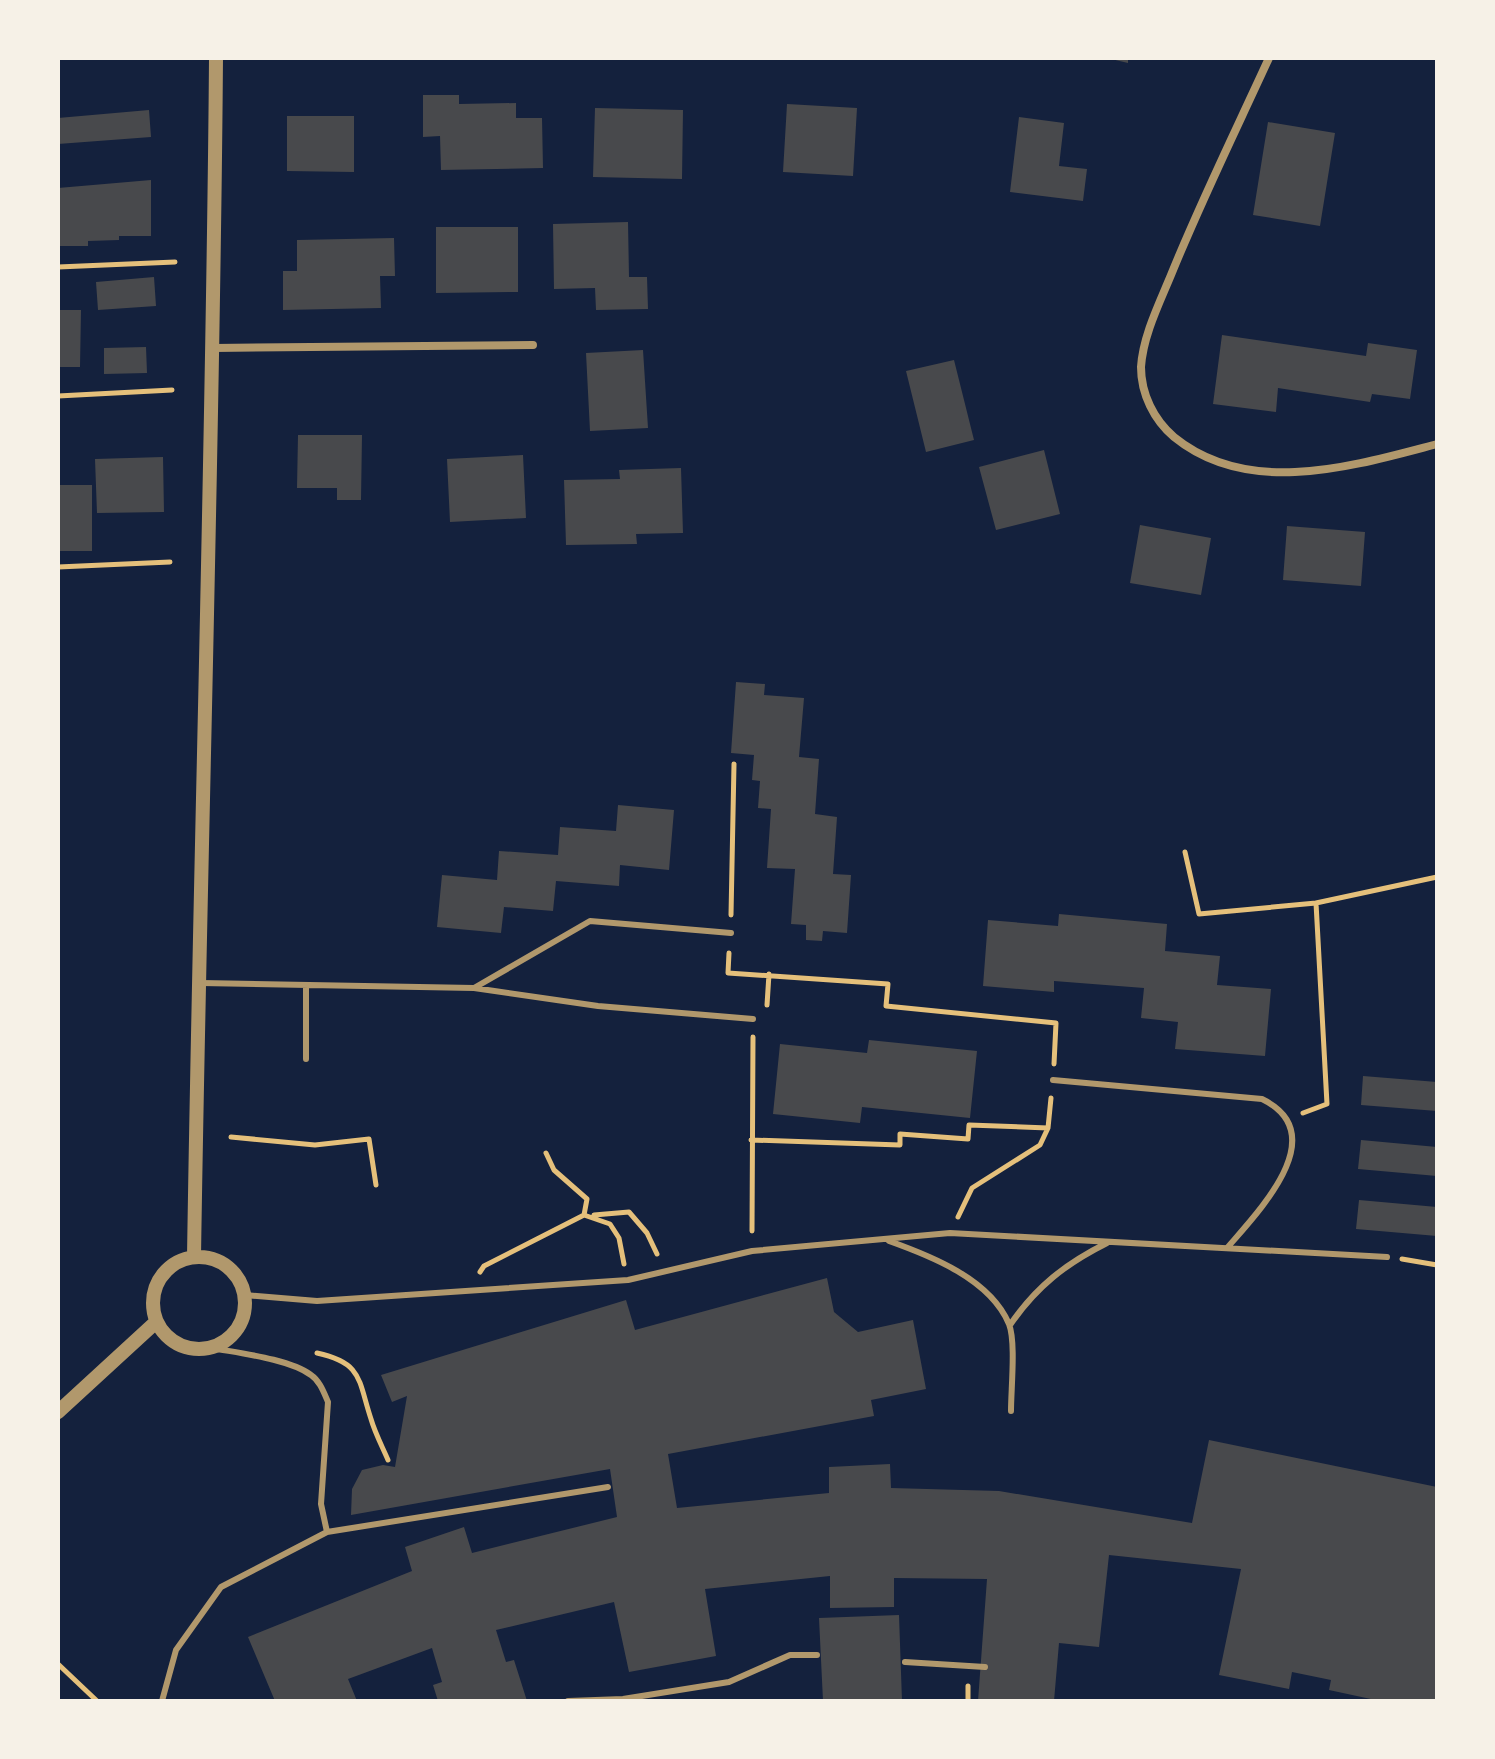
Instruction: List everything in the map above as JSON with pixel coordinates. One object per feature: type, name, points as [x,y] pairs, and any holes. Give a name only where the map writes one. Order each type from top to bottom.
[{"type":"street","points":[[194,1257],[197,983],[214,348],[216,58]]},
{"type":"street","points":[[1269,58],[1190,229],[1149,332],[1141,369],[1148,401],[1165,429],[1184,445],[1225,466],[1251,471],[1302,472],[1378,459],[1437,444]]},
{"type":"street","points":[[214,348],[533,345]]},
{"type":"street","points":[[194,1257],[227,1265],[238,1278],[245,1295],[245,1313],[239,1328],[225,1342],[212,1348],[199,1350],[179,1345],[156,1322],[153,1298],[163,1275],[176,1263],[194,1257]]},
{"type":"street","points":[[58,1412],[156,1322]]},
{"type":"lane","points":[[474,988],[590,921],[731,933]]},
{"type":"lane","points":[[197,983],[474,988],[598,1006],[753,1019]]},
{"type":"lane","points":[[306,985],[306,1059]]},
{"type":"lane","points":[[1053,1080],[1262,1099],[1278,1107],[1289,1118],[1293,1134],[1291,1152],[1270,1199],[1227,1248]]},
{"type":"lane","points":[[245,1295],[317,1301],[628,1280],[752,1251],[950,1233],[1387,1257]]},
{"type":"lane","points":[[887,1240],[930,1255],[960,1274],[990,1296],[1010,1325]]},
{"type":"lane","points":[[1011,1411],[1010,1325],[1029,1296],[1051,1276],[1110,1242]]},
{"type":"lane","points":[[212,1348],[279,1362],[311,1374],[321,1388],[328,1402],[321,1504],[327,1532]]},
{"type":"lane","points":[[162,1701],[176,1650],[221,1587],[327,1532],[608,1487]]},
{"type":"lane","points":[[568,1701],[623,1699],[729,1682],[790,1655],[817,1655]]},
{"type":"lane","points":[[905,1662],[985,1667]]},
{"type":"path","points":[[58,267],[175,262]]},
{"type":"path","points":[[58,396],[172,390]]},
{"type":"path","points":[[58,567],[170,562]]},
{"type":"path","points":[[734,764],[728,973],[888,984],[886,1006],[1056,1023],[1048,1128],[1040,1145],[972,1188],[950,1233]]},
{"type":"path","points":[[1185,852],[1199,914],[1316,903],[1437,877]]},
{"type":"path","points":[[1289,1118],[1327,1104],[1316,903]]},
{"type":"path","points":[[752,1251],[753,1019],[766,1020],[769,974]]},
{"type":"path","points":[[751,1140],[900,1145],[900,1134],[968,1139],[969,1125],[1048,1128]]},
{"type":"path","points":[[231,1137],[315,1145],[369,1139],[376,1185]]},
{"type":"path","points":[[546,1153],[554,1170],[587,1199],[584,1215]]},
{"type":"path","points":[[466,1291],[484,1266],[584,1215],[629,1212],[647,1233],[666,1273]]},
{"type":"path","points":[[584,1215],[610,1224],[619,1238],[628,1280]]},
{"type":"path","points":[[1387,1257],[1437,1265]]},
{"type":"path","points":[[58,1664],[97,1701]]},
{"type":"building","points":[[1107,58],[1128,58],[1128,63]]},
{"type":"building","points":[[423,95],[459,95],[459,104],[516,103],[516,118],[542,118],[543,168],[441,170],[440,136],[423,137]]},
{"type":"building","points":[[787,104],[857,108],[853,176],[783,172]]},
{"type":"building","points":[[595,108],[683,110],[682,179],[593,177]]},
{"type":"building","points":[[149,110],[151,137],[58,144],[58,118]]},
{"type":"building","points":[[287,116],[354,116],[354,172],[287,171]]},
{"type":"building","points":[[1019,117],[1064,123],[1059,166],[1087,169],[1083,201],[1010,192]]},
{"type":"building","points":[[1268,122],[1335,133],[1320,226],[1253,215]]},
{"type":"building","points":[[151,180],[151,236],[119,236],[119,240],[88,241],[88,246],[58,246],[58,188]]},
{"type":"building","points":[[628,222],[629,277],[647,277],[648,309],[596,310],[595,288],[554,289],[553,224]]},
{"type":"building","points":[[436,227],[518,227],[518,292],[436,293]]},
{"type":"building","points":[[394,238],[395,276],[380,276],[381,308],[283,310],[283,271],[297,271],[297,240]]},
{"type":"building","points":[[154,277],[156,306],[98,310],[96,282]]},
{"type":"building","points":[[58,310],[81,310],[80,367],[58,367]]},
{"type":"building","points":[[1222,335],[1366,356],[1368,343],[1417,350],[1410,399],[1372,394],[1370,402],[1278,388],[1276,412],[1213,404]]},
{"type":"building","points":[[146,347],[147,373],[104,374],[104,348]]},
{"type":"building","points":[[643,350],[648,428],[590,431],[586,353]]},
{"type":"building","points":[[954,360],[974,440],[926,452],[906,371]]},
{"type":"building","points":[[298,435],[362,435],[361,500],[337,500],[337,488],[297,488]]},
{"type":"building","points":[[1044,450],[1060,514],[996,530],[979,467]]},
{"type":"building","points":[[523,455],[526,518],[450,522],[447,459]]},
{"type":"building","points":[[163,457],[164,512],[97,513],[95,459]]},
{"type":"building","points":[[681,468],[683,533],[636,534],[637,544],[566,545],[564,480],[620,479],[619,470]]},
{"type":"building","points":[[58,485],[92,485],[92,551],[58,551]]},
{"type":"building","points":[[1140,525],[1211,538],[1201,595],[1130,583]]},
{"type":"building","points":[[1287,526],[1365,532],[1361,586],[1283,580]]},
{"type":"building","points":[[736,682],[765,684],[764,695],[804,698],[799,757],[819,759],[815,814],[837,817],[833,874],[851,875],[847,933],[823,931],[822,941],[806,940],[806,925],[791,924],[795,869],[767,868],[771,809],[758,808],[760,781],[752,780],[754,755],[731,753]]},
{"type":"building","points":[[618,805],[674,810],[669,870],[620,865],[619,886],[556,881],[553,911],[504,907],[501,933],[437,927],[442,875],[497,880],[499,851],[558,855],[560,827],[616,831]]},
{"type":"building","points":[[1059,914],[1167,924],[1165,951],[1220,956],[1217,985],[1271,989],[1265,1056],[1175,1049],[1178,1022],[1141,1018],[1144,988],[1054,981],[1054,992],[983,986],[988,920],[1058,926]]},
{"type":"building","points":[[869,1040],[977,1051],[970,1118],[862,1107],[860,1123],[773,1114],[780,1044],[867,1053]]},
{"type":"building","points":[[1363,1076],[1437,1082],[1437,1111],[1361,1105]]},
{"type":"building","points":[[1361,1140],[1437,1147],[1437,1176],[1358,1169]]},
{"type":"building","points":[[1359,1200],[1437,1207],[1437,1236],[1356,1229]]},
{"type":"building","points":[[827,1278],[834,1312],[858,1332],[913,1320],[926,1389],[871,1400],[874,1416],[668,1454],[677,1508],[829,1493],[829,1467],[890,1464],[891,1488],[999,1491],[1192,1523],[1209,1440],[1437,1487],[1437,1701],[1380,1701],[1329,1690],[1331,1680],[1292,1672],[1289,1689],[1219,1675],[1241,1569],[1109,1555],[1099,1647],[1059,1643],[1054,1701],[978,1701],[987,1579],[894,1578],[894,1607],[830,1608],[830,1576],[705,1589],[716,1656],[629,1672],[614,1602],[496,1630],[506,1662],[514,1660],[527,1701],[438,1701],[433,1685],[442,1682],[432,1648],[348,1679],[357,1701],[275,1701],[248,1637],[412,1571],[405,1547],[464,1527],[472,1553],[617,1517],[610,1469],[351,1515],[352,1489],[362,1470],[383,1465],[395,1467],[407,1396],[392,1402],[381,1375],[626,1300],[635,1330]]},
{"type":"building","points":[[899,1615],[902,1701],[823,1701],[819,1618]]}]
